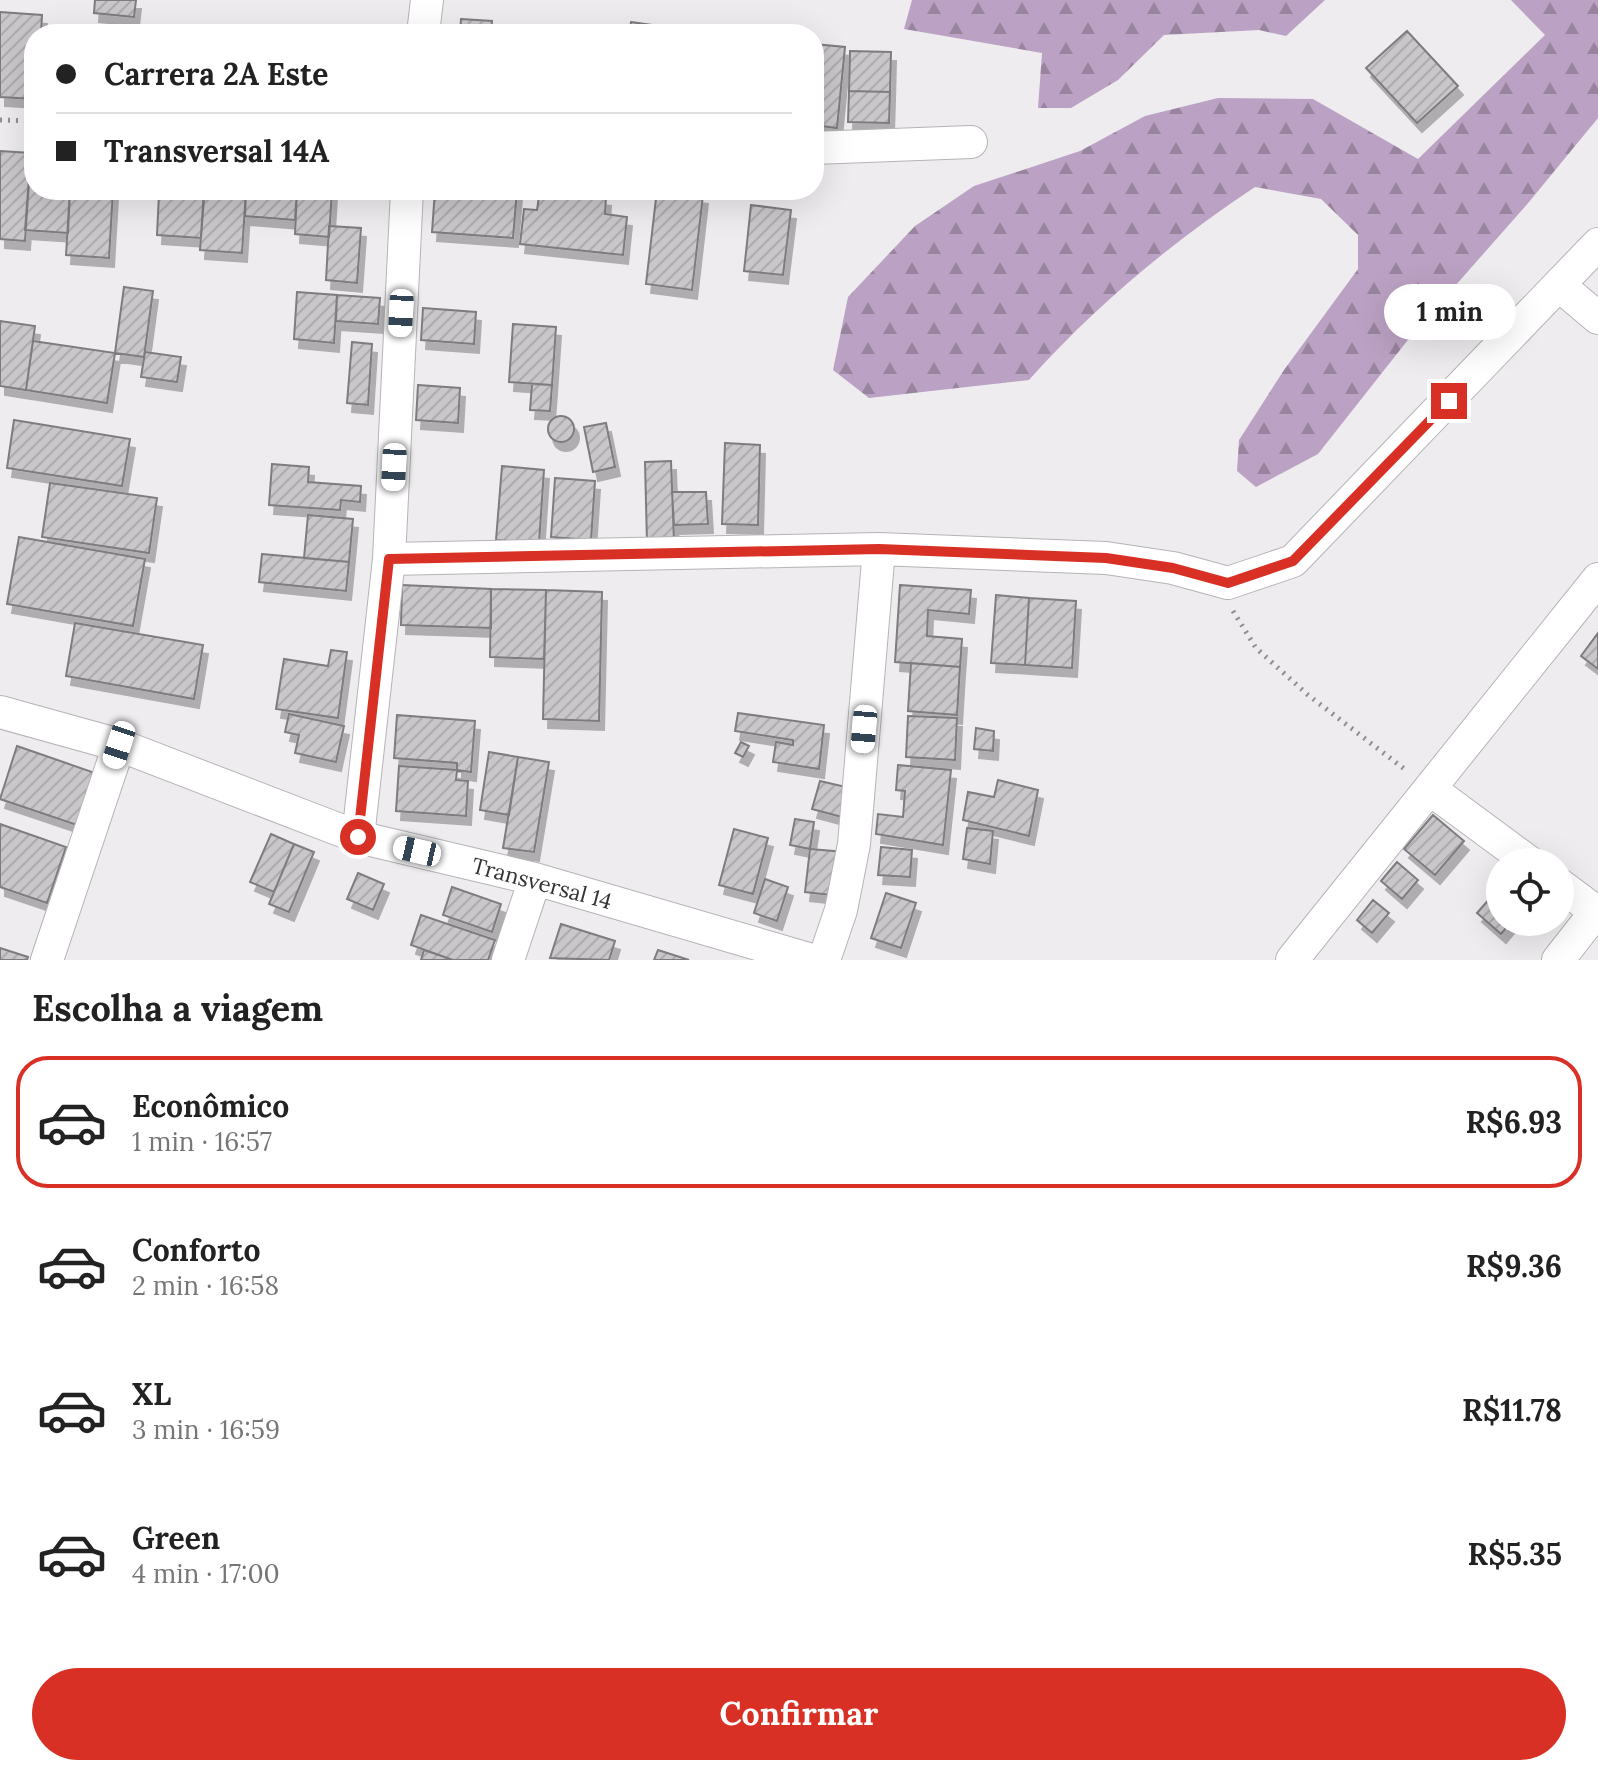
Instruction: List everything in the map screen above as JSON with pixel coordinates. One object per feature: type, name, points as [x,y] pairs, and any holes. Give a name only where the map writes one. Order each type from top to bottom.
[{"type":"street","points":[[424,24],[427,0]]},
{"type":"street","points":[[824,148],[971,142]]},
{"type":"street","points":[[358,837],[389,559],[407,200]]},
{"type":"street","points":[[389,559],[879,549],[1106,558],[1173,568],[1228,583],[1293,561],[1598,244]]},
{"type":"street","points":[[1560,286],[1598,318]]},
{"type":"street","points":[[824,960],[841,910],[854,844],[879,549]]},
{"type":"street","points":[[1292,960],[1598,579]]},
{"type":"street","name":"Transversal 14","points":[[0,712],[119,745],[358,837],[535,879],[756,952],[812,960]]},
{"type":"street","points":[[47,960],[119,745]]},
{"type":"street","points":[[1430,789],[1510,848]]},
{"type":"street","points":[[508,960],[535,879]]},
{"type":"street","points":[[1558,960],[1597,911],[1574,895]]},
{"type":"path","points":[[0,120],[24,121]]},
{"type":"path","points":[[1228,583],[1233,611],[1256,648],[1308,695],[1430,789]]},
{"type":"green space","points":[[912,0],[1325,0],[1286,36],[1259,30],[1164,35],[1118,80],[1071,108],[1038,108],[1042,53],[904,29]]},
{"type":"green space","points":[[1511,0],[1598,0],[1598,118],[1411,336],[1318,454],[1256,487],[1237,471],[1239,440],[1284,370],[1358,269],[1358,235],[1321,199],[1255,187],[1136,276],[1081,326],[1029,380],[869,398],[833,370],[848,297],[915,226],[974,186],[1080,151],[1145,116],[1218,98],[1313,99],[1418,159],[1545,35]]},
{"type":"building","points":[[95,0],[136,0],[134,17],[94,13]]},
{"type":"building","points":[[0,12],[42,15],[42,24],[24,24],[24,98],[0,97]]},
{"type":"building","points":[[461,19],[492,21],[492,24],[461,24]]},
{"type":"building","points":[[1407,31],[1458,86],[1417,123],[1366,68]]},
{"type":"building","points":[[824,45],[845,47],[837,128],[824,126]]},
{"type":"building","points":[[850,51],[891,52],[890,92],[849,91]]},
{"type":"building","points":[[849,91],[890,92],[889,123],[848,122]]},
{"type":"building","points":[[0,151],[24,153],[24,200],[28,200],[25,241],[0,239]]},
{"type":"building","points":[[27,200],[70,200],[68,233],[25,230]]},
{"type":"building","points":[[69,200],[112,200],[109,258],[66,255]]},
{"type":"building","points":[[159,200],[204,200],[201,238],[157,235]]},
{"type":"building","points":[[203,200],[245,200],[242,253],[200,250]]},
{"type":"building","points":[[246,200],[296,200],[295,220],[245,216]]},
{"type":"building","points":[[297,200],[331,200],[329,237],[295,234]]},
{"type":"building","points":[[434,200],[516,200],[513,238],[432,232]]},
{"type":"building","points":[[538,200],[606,200],[605,214],[627,217],[623,255],[520,244],[524,209],[537,210]]},
{"type":"building","points":[[656,200],[702,200],[692,290],[646,284]]},
{"type":"building","points":[[751,205],[791,210],[783,275],[744,271]]},
{"type":"building","points":[[329,226],[361,228],[357,283],[326,280]]},
{"type":"building","points":[[124,287],[153,291],[144,357],[115,353]]},
{"type":"building","points":[[297,292],[337,295],[334,343],[294,339]]},
{"type":"building","points":[[337,295],[380,298],[378,324],[336,321]]},
{"type":"building","points":[[423,308],[476,312],[474,344],[421,340]]},
{"type":"building","points":[[0,321],[35,326],[26,390],[0,386]]},
{"type":"building","points":[[513,324],[556,327],[552,385],[509,382]]},
{"type":"building","points":[[33,341],[115,353],[107,403],[26,390]]},
{"type":"building","points":[[352,342],[372,344],[368,405],[347,403]]},
{"type":"building","points":[[145,352],[181,357],[177,382],[141,377]]},
{"type":"building","points":[[532,384],[552,385],[550,411],[530,410]]},
{"type":"building","points":[[418,385],[460,388],[458,423],[416,420]]},
{"type":"building","points":[[561,416],[570,420],[574,429],[570,438],[561,442],[552,438],[548,429],[552,420]]},
{"type":"building","points":[[14,420],[130,439],[122,486],[7,468]]},
{"type":"building","points":[[606,423],[615,467],[593,472],[584,427]]},
{"type":"building","points":[[725,443],[760,445],[758,525],[722,524]]},
{"type":"building","points":[[671,461],[674,542],[647,543],[645,462]]},
{"type":"building","points":[[272,464],[309,467],[308,482],[361,486],[360,502],[341,500],[340,510],[269,505]]},
{"type":"building","points":[[502,466],[544,470],[539,543],[496,540]]},
{"type":"building","points":[[555,478],[595,481],[591,540],[551,537]]},
{"type":"building","points":[[50,483],[157,498],[149,553],[42,537]]},
{"type":"building","points":[[672,492],[706,492],[708,524],[674,525]]},
{"type":"building","points":[[308,515],[353,519],[349,562],[304,558]]},
{"type":"building","points":[[19,537],[145,559],[133,626],[7,604]]},
{"type":"building","points":[[262,554],[349,562],[346,591],[259,582]]},
{"type":"building","points":[[402,585],[491,589],[491,628],[401,625]]},
{"type":"building","points":[[900,585],[971,590],[969,614],[928,610],[927,636],[962,639],[960,667],[895,662]]},
{"type":"building","points":[[491,589],[546,590],[544,659],[490,657]]},
{"type":"building","points":[[546,590],[602,592],[599,721],[543,719]]},
{"type":"building","points":[[996,595],[1029,598],[1025,665],[991,663]]},
{"type":"building","points":[[1029,598],[1076,601],[1072,668],[1025,665]]},
{"type":"building","points":[[75,623],[203,645],[194,699],[66,676]]},
{"type":"building","points":[[1598,633],[1598,669],[1581,656]]},
{"type":"building","points":[[331,650],[347,652],[338,718],[276,709],[284,659],[328,666]]},
{"type":"building","points":[[911,663],[960,667],[957,715],[908,711]]},
{"type":"building","points":[[738,713],[824,725],[819,769],[773,762],[776,742],[793,745],[793,740],[735,731]]},
{"type":"building","points":[[289,714],[344,726],[336,762],[295,753],[299,735],[285,732]]},
{"type":"building","points":[[397,715],[475,721],[471,772],[457,770],[457,763],[394,758]]},
{"type":"building","points":[[908,716],[957,718],[955,760],[906,757]]},
{"type":"building","points":[[976,728],[994,731],[993,751],[974,749]]},
{"type":"building","points":[[741,742],[749,746],[743,757],[735,753]]},
{"type":"building","points":[[17,746],[95,773],[77,825],[0,799]]},
{"type":"building","points":[[489,752],[518,757],[509,815],[480,810]]},
{"type":"building","points":[[518,757],[549,762],[534,852],[503,848]]},
{"type":"building","points":[[898,765],[951,770],[943,845],[876,834],[878,814],[903,817],[905,791],[896,790]]},
{"type":"building","points":[[399,766],[457,770],[456,780],[468,781],[466,816],[396,811]]},
{"type":"building","points":[[998,780],[1038,790],[1029,836],[963,820],[968,792],[994,797]]},
{"type":"building","points":[[820,781],[850,788],[842,817],[812,809]]},
{"type":"building","points":[[1433,815],[1464,841],[1435,875],[1404,849]]},
{"type":"building","points":[[795,819],[814,822],[810,849],[790,845]]},
{"type":"building","points":[[0,824],[66,847],[47,903],[0,887]]},
{"type":"building","points":[[967,828],[993,831],[990,864],[963,859]]},
{"type":"building","points":[[734,829],[768,838],[753,894],[719,885]]},
{"type":"building","points":[[271,834],[294,844],[274,892],[250,882]]},
{"type":"building","points":[[294,844],[314,852],[289,912],[269,904]]},
{"type":"building","points":[[881,847],[912,850],[910,877],[878,875]]},
{"type":"building","points":[[810,849],[845,852],[840,896],[805,892]]},
{"type":"building","points":[[1397,862],[1418,880],[1402,899],[1381,881]]},
{"type":"building","points":[[358,873],[384,884],[373,910],[347,899]]},
{"type":"building","points":[[765,879],[788,887],[777,921],[754,913]]},
{"type":"building","points":[[452,887],[501,904],[492,932],[443,915]]},
{"type":"building","points":[[886,893],[916,903],[901,948],[871,938]]},
{"type":"building","points":[[1373,900],[1389,913],[1372,933],[1357,920]]},
{"type":"building","points":[[1486,903],[1486,921],[1477,913]]},
{"type":"building","points":[[421,915],[495,940],[488,960],[453,960],[411,945]]},
{"type":"building","points":[[561,924],[615,941],[609,960],[550,958]]},
{"type":"building","points":[[0,948],[28,957],[27,960],[0,960]]},
{"type":"building","points":[[424,950],[453,960],[421,960]]},
{"type":"building","points":[[658,950],[689,960],[654,960]]},
{"type":"route","points":[[358,837],[389,559],[879,549],[1106,558],[1173,568],[1228,583],[1293,561],[1449,401]]}]
